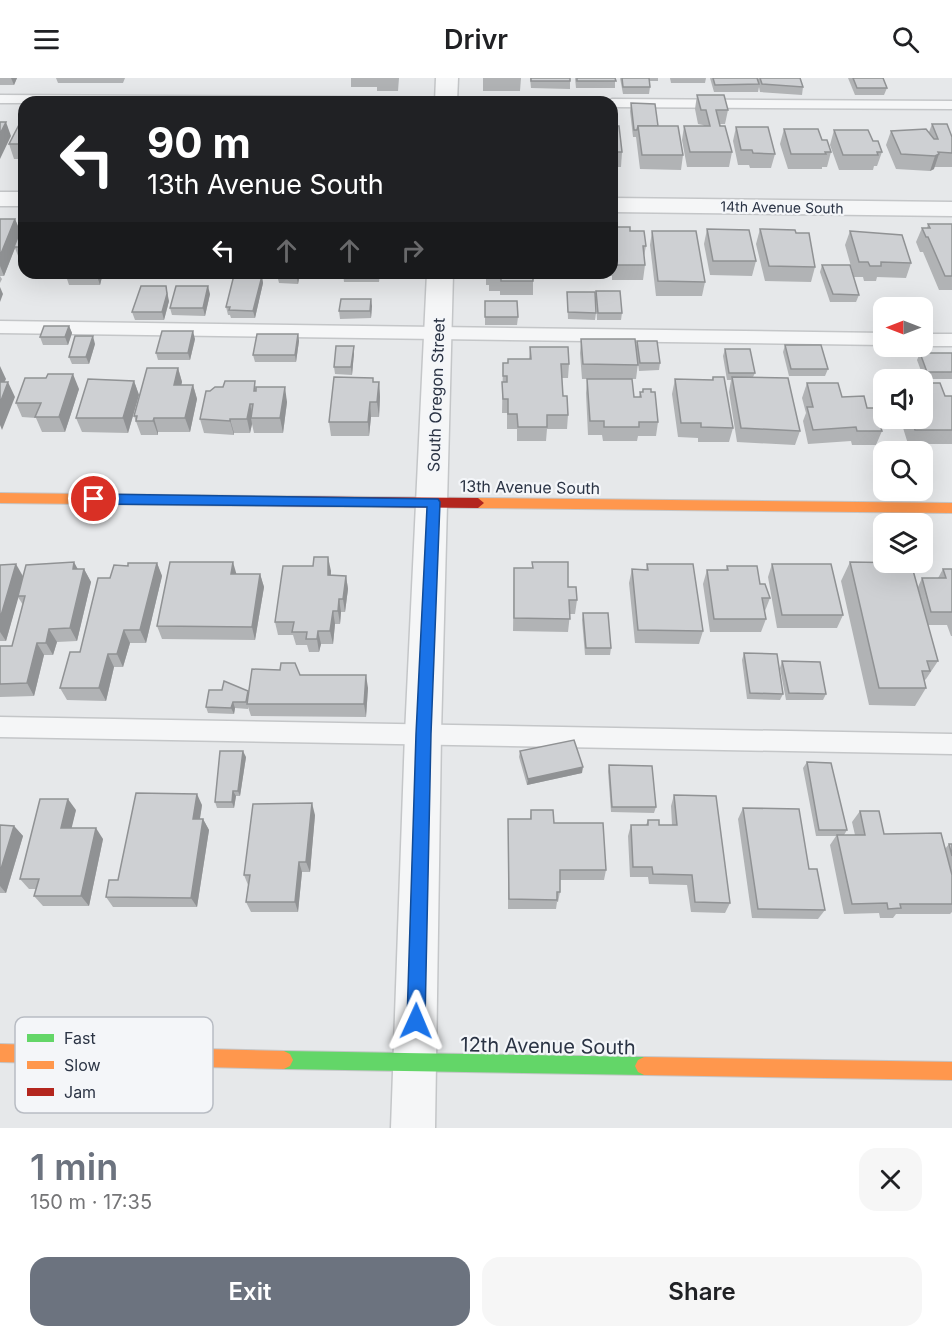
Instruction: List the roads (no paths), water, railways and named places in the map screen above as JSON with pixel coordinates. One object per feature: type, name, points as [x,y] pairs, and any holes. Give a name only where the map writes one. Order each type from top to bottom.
[{"type":"street","points":[[446,96],[447,78]]},
{"type":"street","points":[[0,199],[18,199]]},
{"type":"street","name":"14th Avenue South","points":[[618,204],[952,208]]},
{"type":"street","name":"South Oregon Street","points":[[413,1128],[423,734],[440,279]]},
{"type":"street","name":"13th Avenue South","points":[[0,498],[952,508]]},
{"type":"street","name":"12th Avenue South","points":[[0,1053],[15,1053]]},
{"type":"street","name":"12th Avenue South","points":[[213,1058],[952,1071]]},
{"type":"lane","points":[[0,99],[18,99]]},
{"type":"lane","points":[[618,103],[952,105]]},
{"type":"lane","points":[[0,327],[873,339]]},
{"type":"lane","points":[[933,340],[952,340]]},
{"type":"lane","points":[[0,727],[952,744]]}]
